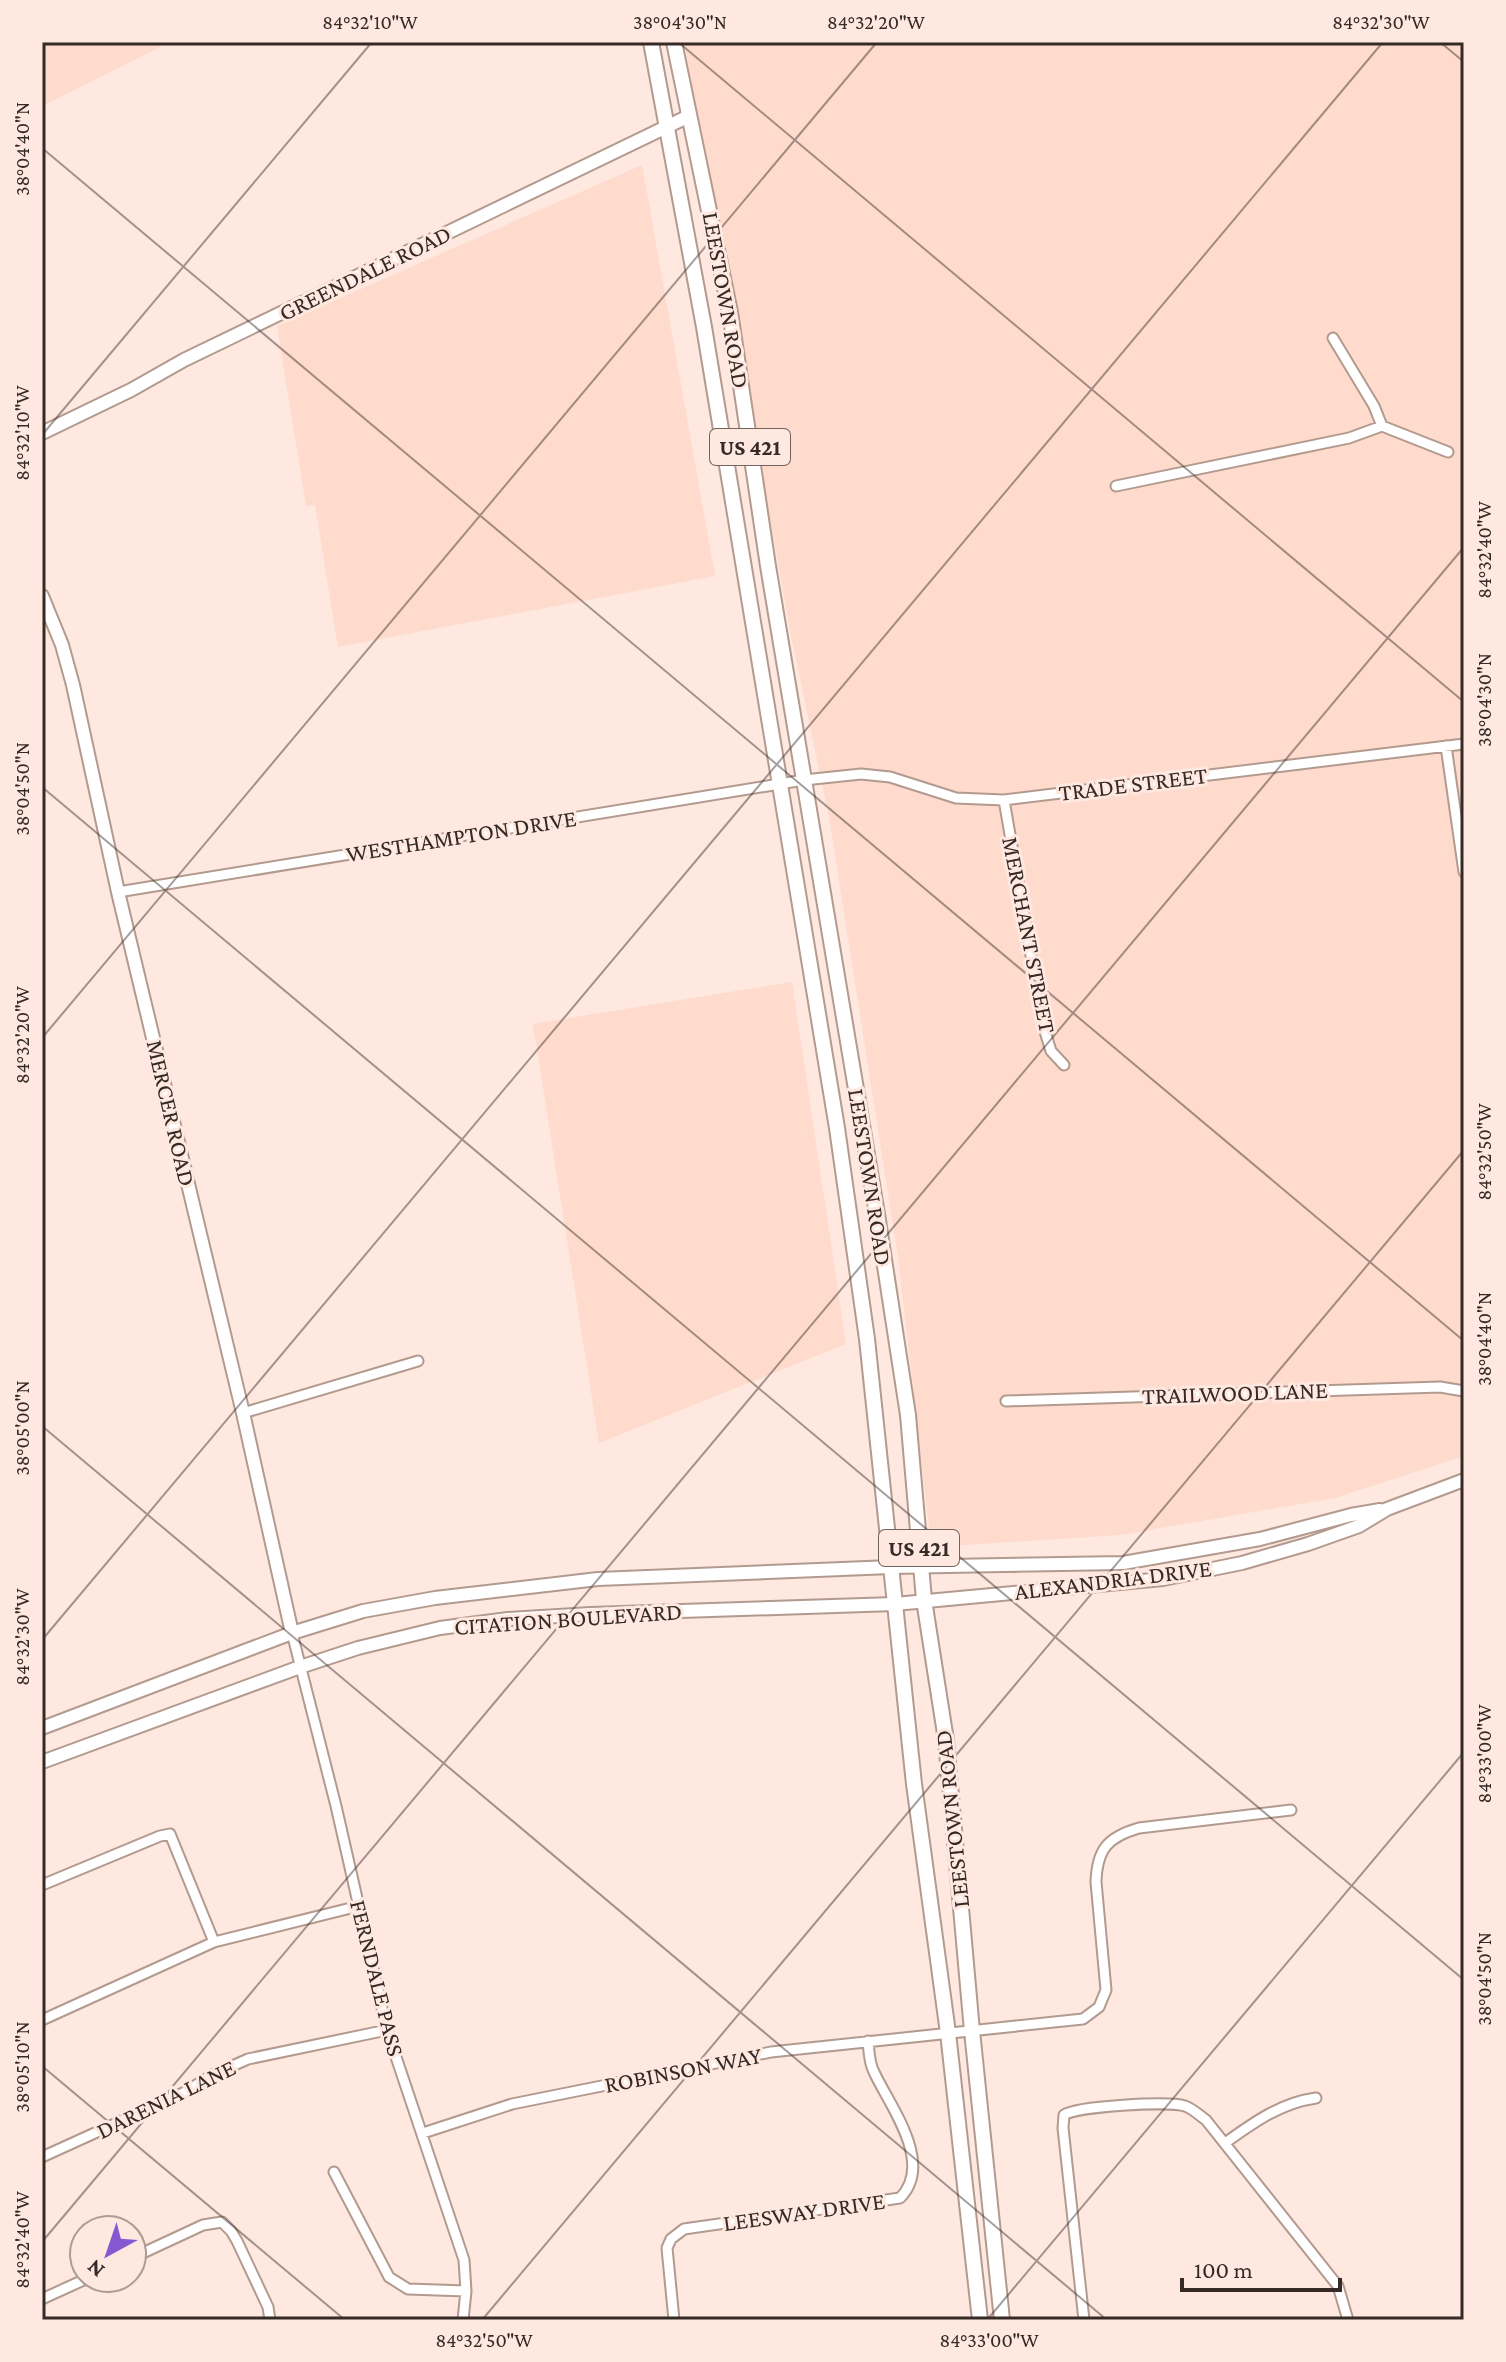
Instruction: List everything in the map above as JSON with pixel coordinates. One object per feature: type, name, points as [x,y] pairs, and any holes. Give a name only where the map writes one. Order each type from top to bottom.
[{"type":"main road","name":"LEESTOWN ROAD","points":[[651,42],[704,327],[837,1128],[867,1339],[914,1784],[948,2033],[980,2320]]},
{"type":"main road","name":"LEESTOWN ROAD","points":[[674,42],[730,312],[908,1415],[920,1567],[946,1740],[1002,2320]]},
{"type":"street","name":"GREENDALE ROAD","points":[[42,433],[195,355],[689,116]]},
{"type":"street","points":[[1333,338],[1374,406],[1382,426]]},
{"type":"street","points":[[1116,486],[1349,438],[1382,426],[1448,452]]},
{"type":"street","name":"MERCER ROAD","points":[[42,596],[62,645],[73,685],[118,892],[243,1413],[292,1633]]},
{"type":"street","name":"TRADE STREET","points":[[804,780],[861,774],[890,777],[956,798],[1004,800],[1464,744]]},
{"type":"street","points":[[1446,746],[1464,872]]},
{"type":"street","name":"WESTHAMPTON DRIVE","points":[[118,892],[804,780]]},
{"type":"street","name":"MERCHANT STREET","points":[[1004,800],[1043,1025],[1051,1051],[1064,1065]]},
{"type":"street","points":[[243,1413],[418,1361]]},
{"type":"street","name":"TRAILWOOD LANE","points":[[1006,1401],[1428,1387],[1464,1391]]},
{"type":"street","name":"ALEXANDRIA DRIVE","points":[[924,1600],[1101,1586],[1242,1563],[1359,1526],[1387,1509],[1464,1480]]},
{"type":"street","name":"ALEXANDRIA DRIVE","points":[[920,1567],[1123,1563],[1260,1539],[1351,1515],[1387,1509]]},
{"type":"street","name":"CITATION BOULEVARD","points":[[42,1728],[292,1633],[363,1611],[435,1598],[598,1579],[920,1567]]},
{"type":"street","name":"CITATION BOULEVARD","points":[[42,1762],[300,1667],[358,1648],[440,1628],[508,1619],[591,1614],[895,1604],[924,1600]]},
{"type":"street","name":"FERNDALE PASS","points":[[292,1633],[387,2030],[464,2260],[466,2291],[463,2320]]},
{"type":"street","name":"ROBINSON WAY","points":[[423,2133],[527,2101],[771,2052],[1083,2019],[1099,2007],[1104,1998],[1106,1982],[1096,1865],[1109,1842],[1121,1833],[1139,1828],[1291,1810]]},
{"type":"street","points":[[42,1885],[170,1834],[214,1942]]},
{"type":"street","points":[[42,2020],[214,1942],[359,1906]]},
{"type":"street","name":"DARENIA LANE","points":[[42,2157],[185,2092],[239,2062],[387,2030]]},
{"type":"street","name":"LEESWAY DRIVE","points":[[674,2320],[667,2248],[671,2239],[684,2229],[900,2198],[906,2192],[910,2185],[912,2164],[907,2133],[872,2069],[868,2041]]},
{"type":"street","points":[[1225,2143],[1263,2116],[1293,2103],[1316,2098]]},
{"type":"street","points":[[1084,2320],[1065,2154],[1064,2115],[1084,2108],[1176,2104],[1194,2110],[1225,2143],[1338,2286],[1348,2320]]},
{"type":"street","points":[[334,2172],[389,2277],[408,2289],[466,2291]]},
{"type":"street","points":[[148,2251],[203,2225],[222,2222],[237,2241],[268,2307],[270,2320]]},
{"type":"street","points":[[42,2299],[68,2287]]},
{"type":"shaded area","points":[[42,42],[170,42],[42,106]]},
{"type":"shaded area","points":[[684,42],[1464,42],[1464,1456],[1335,1498],[1120,1535],[950,1546],[930,1536],[898,1257],[829,817],[791,635]]},
{"type":"shaded area","points":[[642,165],[715,576],[338,647],[315,505],[306,506],[277,326]]},
{"type":"shaded area","points":[[792,982],[846,1344],[599,1443],[533,1024]]}]
